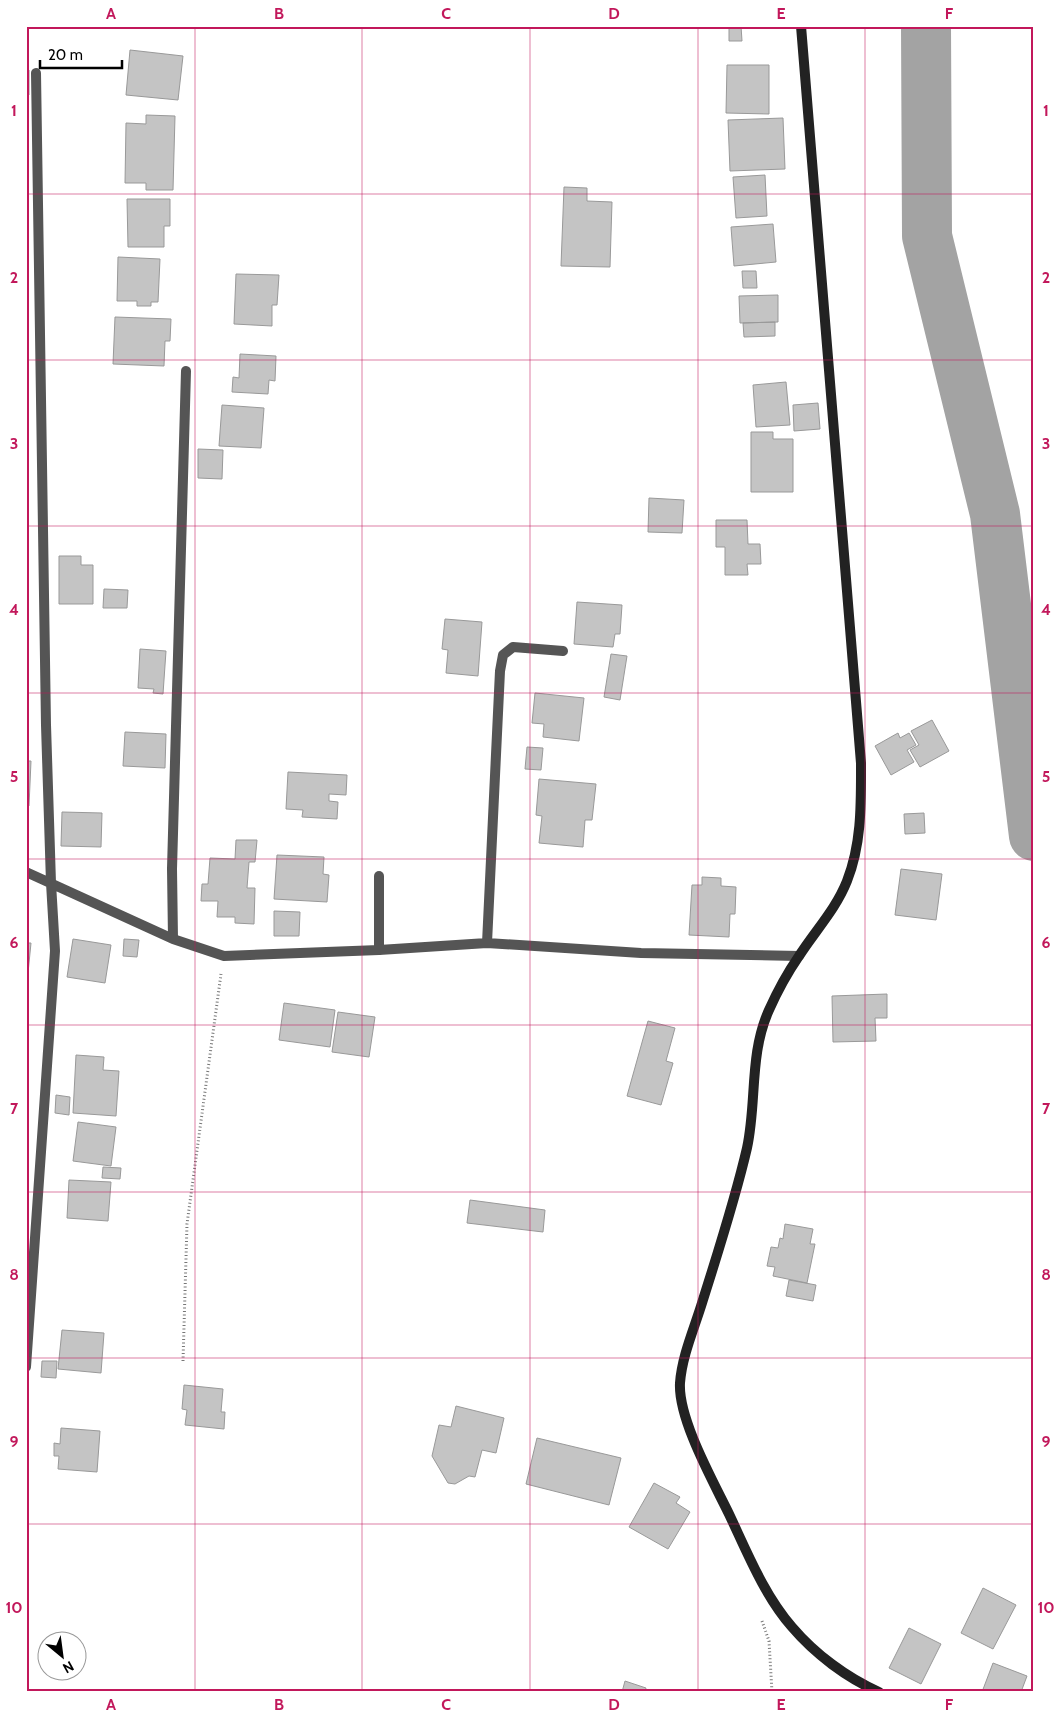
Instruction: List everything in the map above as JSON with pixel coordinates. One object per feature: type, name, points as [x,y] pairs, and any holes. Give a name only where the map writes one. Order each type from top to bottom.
[{"type":"street","points":[[802,26],[862,763],[860,825],[854,857],[846,882],[827,918],[799,956],[768,1011],[756,1051],[747,1146],[680,1382],[685,1413],[699,1452],[774,1603],[793,1628],[828,1662],[879,1692]]},
{"type":"street","points":[[26,1366],[55,951],[46,726],[36,74]]},
{"type":"street","points":[[173,939],[172,870],[186,371]]},
{"type":"street","points":[[487,942],[500,671],[503,655],[513,647],[563,651]]},
{"type":"street","points":[[26,872],[173,939],[224,956],[379,950],[487,942],[641,954],[799,956]]},
{"type":"street","points":[[378,876],[379,950]]},
{"type":"path","points":[[183,1361],[188,1224],[224,956]]},
{"type":"path","points":[[758,1614],[769,1642],[772,1692]]},
{"type":"building","points":[[729,26],[741,26],[742,41],[729,41]]},
{"type":"building","points":[[130,50],[183,56],[178,100],[126,95]]},
{"type":"building","points":[[727,65],[769,65],[769,114],[726,113]]},
{"type":"building","points":[[26,70],[29,70],[29,95],[26,95]]},
{"type":"building","points":[[146,115],[175,116],[173,190],[146,190],[146,183],[125,183],[126,123],[146,124]]},
{"type":"building","points":[[783,118],[785,169],[730,171],[728,120]]},
{"type":"building","points":[[765,175],[767,216],[736,218],[733,177]]},
{"type":"building","points":[[564,187],[587,188],[587,201],[612,202],[610,267],[561,266]]},
{"type":"building","points":[[127,199],[170,199],[170,226],[164,226],[164,247],[128,247]]},
{"type":"building","points":[[773,224],[776,262],[734,266],[731,227]]},
{"type":"building","points":[[118,257],[160,259],[158,302],[151,302],[151,306],[137,306],[137,301],[117,301]]},
{"type":"building","points":[[742,271],[756,271],[757,288],[743,288]]},
{"type":"building","points":[[236,274],[279,275],[277,305],[272,305],[272,326],[234,324]]},
{"type":"building","points":[[778,295],[778,322],[740,323],[739,296]]},
{"type":"building","points":[[115,317],[171,319],[170,341],[165,341],[164,366],[113,364]]},
{"type":"building","points":[[775,322],[775,336],[744,337],[743,323]]},
{"type":"building","points":[[240,354],[276,356],[275,381],[269,380],[268,394],[232,392],[233,377],[239,378]]},
{"type":"building","points":[[786,382],[790,425],[756,427],[753,385]]},
{"type":"building","points":[[818,403],[820,429],[794,431],[793,405]]},
{"type":"building","points":[[222,405],[264,408],[261,448],[219,446]]},
{"type":"building","points":[[751,432],[773,432],[773,439],[793,439],[793,492],[751,492]]},
{"type":"building","points":[[198,449],[223,450],[222,479],[198,478]]},
{"type":"building","points":[[649,498],[684,500],[682,533],[648,532]]},
{"type":"building","points":[[716,520],[747,520],[748,544],[760,544],[761,564],[747,564],[748,575],[725,575],[725,547],[716,547]]},
{"type":"building","points":[[59,556],[81,556],[81,565],[93,565],[93,604],[59,604]]},
{"type":"building","points":[[104,589],[128,590],[127,608],[103,608]]},
{"type":"building","points":[[577,602],[622,605],[620,634],[615,634],[613,647],[574,644]]},
{"type":"building","points":[[445,619],[482,622],[478,676],[446,673],[448,650],[442,649]]},
{"type":"building","points":[[140,649],[166,651],[163,694],[153,693],[154,689],[138,688]]},
{"type":"building","points":[[611,654],[627,656],[620,700],[604,697]]},
{"type":"building","points":[[535,693],[584,698],[579,741],[543,737],[544,724],[532,723]]},
{"type":"building","points":[[932,720],[949,751],[920,767],[910,750],[919,745],[911,731]]},
{"type":"building","points":[[125,732],[166,734],[165,768],[123,766]]},
{"type":"building","points":[[898,733],[900,738],[909,733],[916,745],[907,750],[914,762],[891,775],[875,746]]},
{"type":"building","points":[[527,747],[543,748],[541,770],[525,769]]},
{"type":"building","points":[[26,761],[31,761],[29,806],[26,806]]},
{"type":"building","points":[[288,772],[347,775],[346,795],[329,794],[329,801],[338,802],[337,819],[302,817],[303,810],[286,809]]},
{"type":"building","points":[[539,779],[596,784],[592,820],[585,820],[583,847],[539,843],[542,816],[536,815]]},
{"type":"building","points":[[62,812],[102,813],[101,847],[61,846]]},
{"type":"building","points":[[924,813],[925,833],[905,834],[904,814]]},
{"type":"building","points":[[236,840],[257,840],[255,862],[249,862],[247,888],[255,888],[254,924],[235,923],[235,917],[217,917],[218,901],[201,901],[202,884],[208,884],[210,858],[235,859]]},
{"type":"building","points":[[277,855],[324,857],[323,874],[329,875],[327,902],[274,899]]},
{"type":"building","points":[[901,869],[942,874],[936,920],[895,915]]},
{"type":"building","points":[[702,877],[721,878],[721,886],[736,887],[735,914],[730,914],[729,937],[689,935],[692,885],[702,885]]},
{"type":"building","points":[[274,911],[300,912],[299,936],[274,936]]},
{"type":"building","points":[[73,939],[111,945],[105,983],[67,977]]},
{"type":"building","points":[[124,939],[139,940],[137,957],[123,956]]},
{"type":"building","points":[[26,943],[31,943],[27,983],[26,983]]},
{"type":"building","points":[[887,994],[887,1018],[875,1018],[876,1041],[833,1042],[832,996]]},
{"type":"building","points":[[284,1003],[335,1010],[330,1047],[279,1040]]},
{"type":"building","points":[[338,1012],[375,1017],[369,1057],[332,1052]]},
{"type":"building","points":[[648,1021],[675,1028],[666,1061],[673,1063],[661,1105],[627,1096]]},
{"type":"building","points":[[76,1055],[104,1057],[103,1070],[119,1071],[116,1116],[73,1113]]},
{"type":"building","points":[[56,1095],[70,1097],[69,1115],[55,1113]]},
{"type":"building","points":[[78,1122],[116,1127],[111,1166],[73,1161]]},
{"type":"building","points":[[103,1167],[121,1168],[120,1179],[102,1178]]},
{"type":"building","points":[[69,1180],[111,1182],[108,1221],[67,1218]]},
{"type":"building","points":[[470,1200],[545,1210],[543,1232],[467,1223]]},
{"type":"building","points":[[785,1224],[813,1229],[810,1244],[815,1244],[807,1283],[773,1276],[775,1267],[767,1266],[771,1247],[778,1248],[780,1238],[783,1239]]},
{"type":"building","points":[[789,1280],[816,1285],[813,1301],[786,1296]]},
{"type":"building","points":[[62,1330],[104,1333],[101,1373],[58,1369]]},
{"type":"building","points":[[42,1361],[57,1361],[56,1378],[41,1377]]},
{"type":"building","points":[[184,1385],[223,1389],[221,1412],[225,1412],[224,1429],[185,1425],[187,1410],[182,1409]]},
{"type":"building","points":[[456,1406],[504,1418],[496,1453],[482,1450],[475,1477],[469,1476],[455,1484],[448,1483],[432,1456],[439,1425],[451,1427]]},
{"type":"building","points":[[61,1428],[100,1431],[97,1472],[58,1469],[59,1456],[54,1456],[54,1443],[60,1444]]},
{"type":"building","points":[[537,1438],[621,1458],[609,1505],[526,1484]]},
{"type":"building","points":[[654,1483],[680,1497],[676,1503],[690,1512],[668,1549],[629,1527]]},
{"type":"building","points":[[983,1588],[1016,1605],[993,1649],[961,1633]]},
{"type":"building","points":[[909,1628],[941,1644],[921,1684],[889,1668]]},
{"type":"building","points":[[993,1663],[1027,1676],[1021,1692],[982,1692]]},
{"type":"building","points":[[625,1681],[646,1688],[645,1692],[622,1692]]},
{"type":"waterway","points":[[926,26],[927,236],[995,514],[1034,836]]}]
